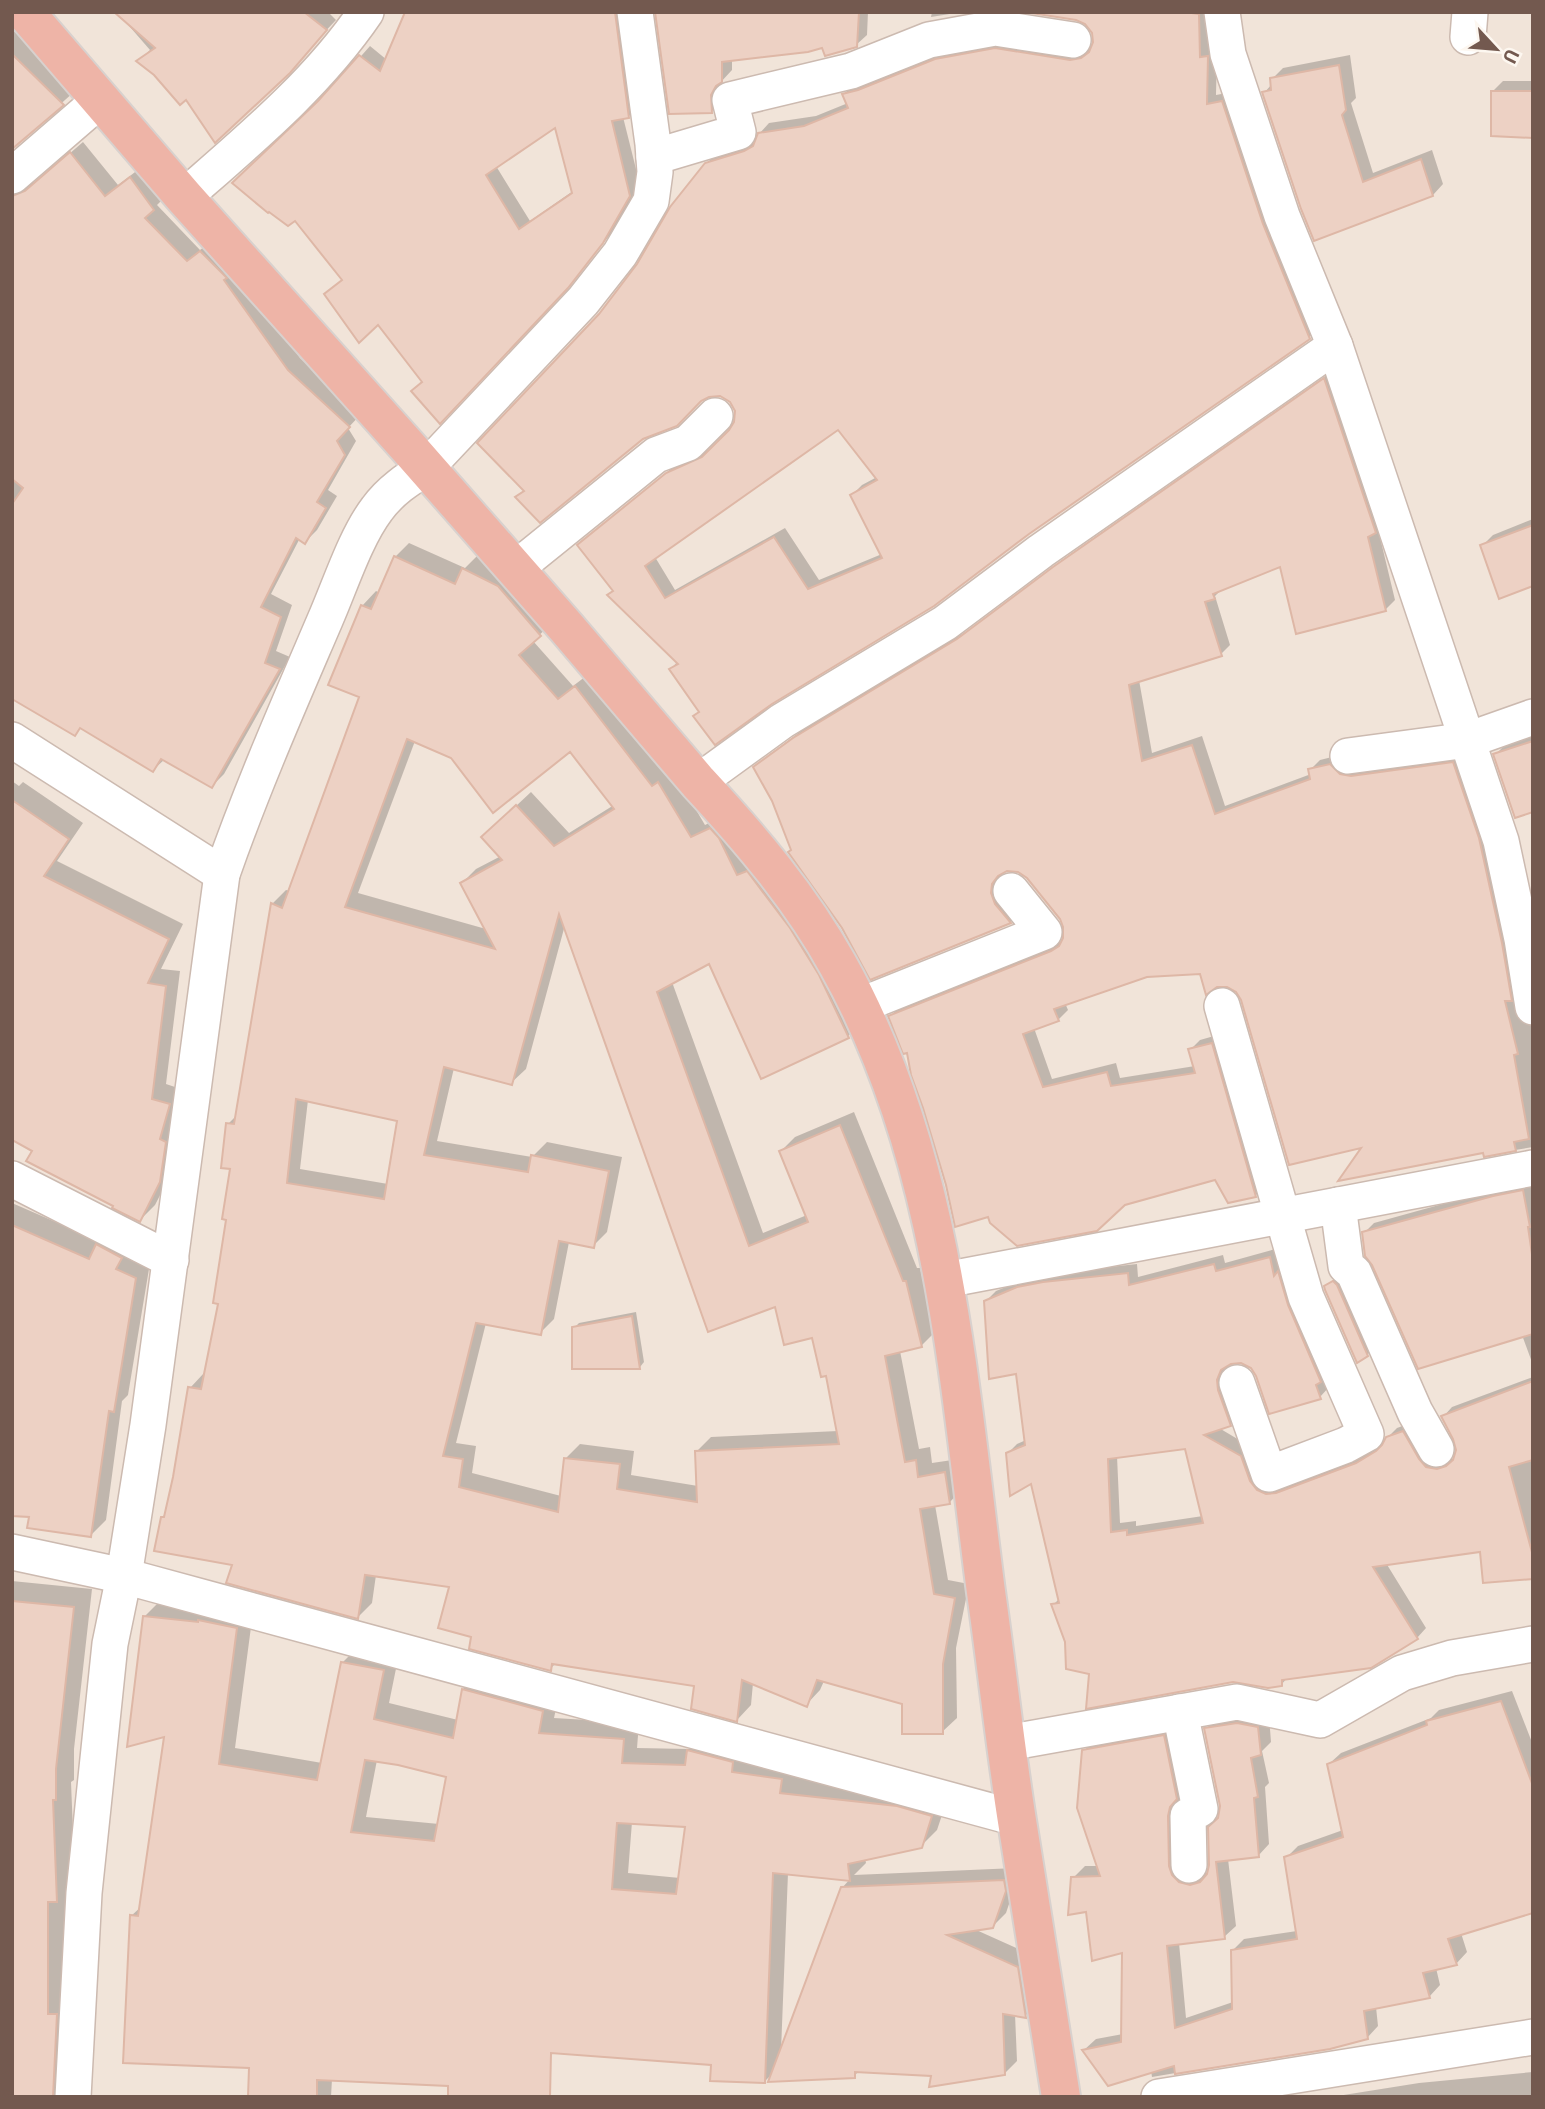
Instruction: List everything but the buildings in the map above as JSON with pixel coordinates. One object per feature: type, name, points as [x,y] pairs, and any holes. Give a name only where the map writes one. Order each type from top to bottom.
[{"type":"highway","points":[[25,12],[184,197],[515,569],[739,827],[811,920],[839,965],[898,1099],[918,1163],[945,1280],[1016,1818],[1061,2097]]},
{"type":"street","points":[[184,197],[293,100],[366,12]]},
{"type":"street","points":[[73,2097],[85,1880],[110,1644],[124,1576],[148,1425],[222,874],[243,815],[364,529],[377,508],[404,482],[426,468],[583,301],[620,254],[651,201],[654,158],[635,12]]},
{"type":"street","points":[[1222,12],[1228,54],[1282,216],[1335,346],[1501,841],[1533,1006]]},
{"type":"street","points":[[654,158],[738,132],[730,100],[851,71],[929,40],[995,28],[1073,40]]},
{"type":"street","points":[[12,176],[100,100]]},
{"type":"street","points":[[698,782],[782,721],[945,623],[1041,551],[1335,346]]},
{"type":"street","points":[[515,569],[656,455],[688,443],[715,416]]},
{"type":"street","points":[[1348,756],[1468,740],[1533,717]]},
{"type":"street","points":[[12,740],[222,874]]},
{"type":"street","points":[[859,1006],[1044,932],[1012,891]]},
{"type":"street","points":[[1222,1006],[1306,1297],[1366,1434],[1346,1445],[1269,1474],[1237,1383]]},
{"type":"street","points":[[945,1280],[1533,1168]]},
{"type":"street","points":[[12,1179],[170,1260]]},
{"type":"street","points":[[1338,1205],[1346,1266],[1354,1273],[1415,1412],[1436,1449]]},
{"type":"street","points":[[12,1552],[124,1576],[1016,1818]]},
{"type":"street","points":[[1007,1743],[1237,1702],[1320,1720],[1402,1673],[1452,1658],[1533,1644]]},
{"type":"street","points":[[1180,1712],[1200,1809],[1188,1816],[1189,1865]]},
{"type":"street","points":[[1159,2097],[1533,2037]]},
{"type":"shaded area","points":[[12,12],[1533,12],[1533,2097],[12,2097]]}]
